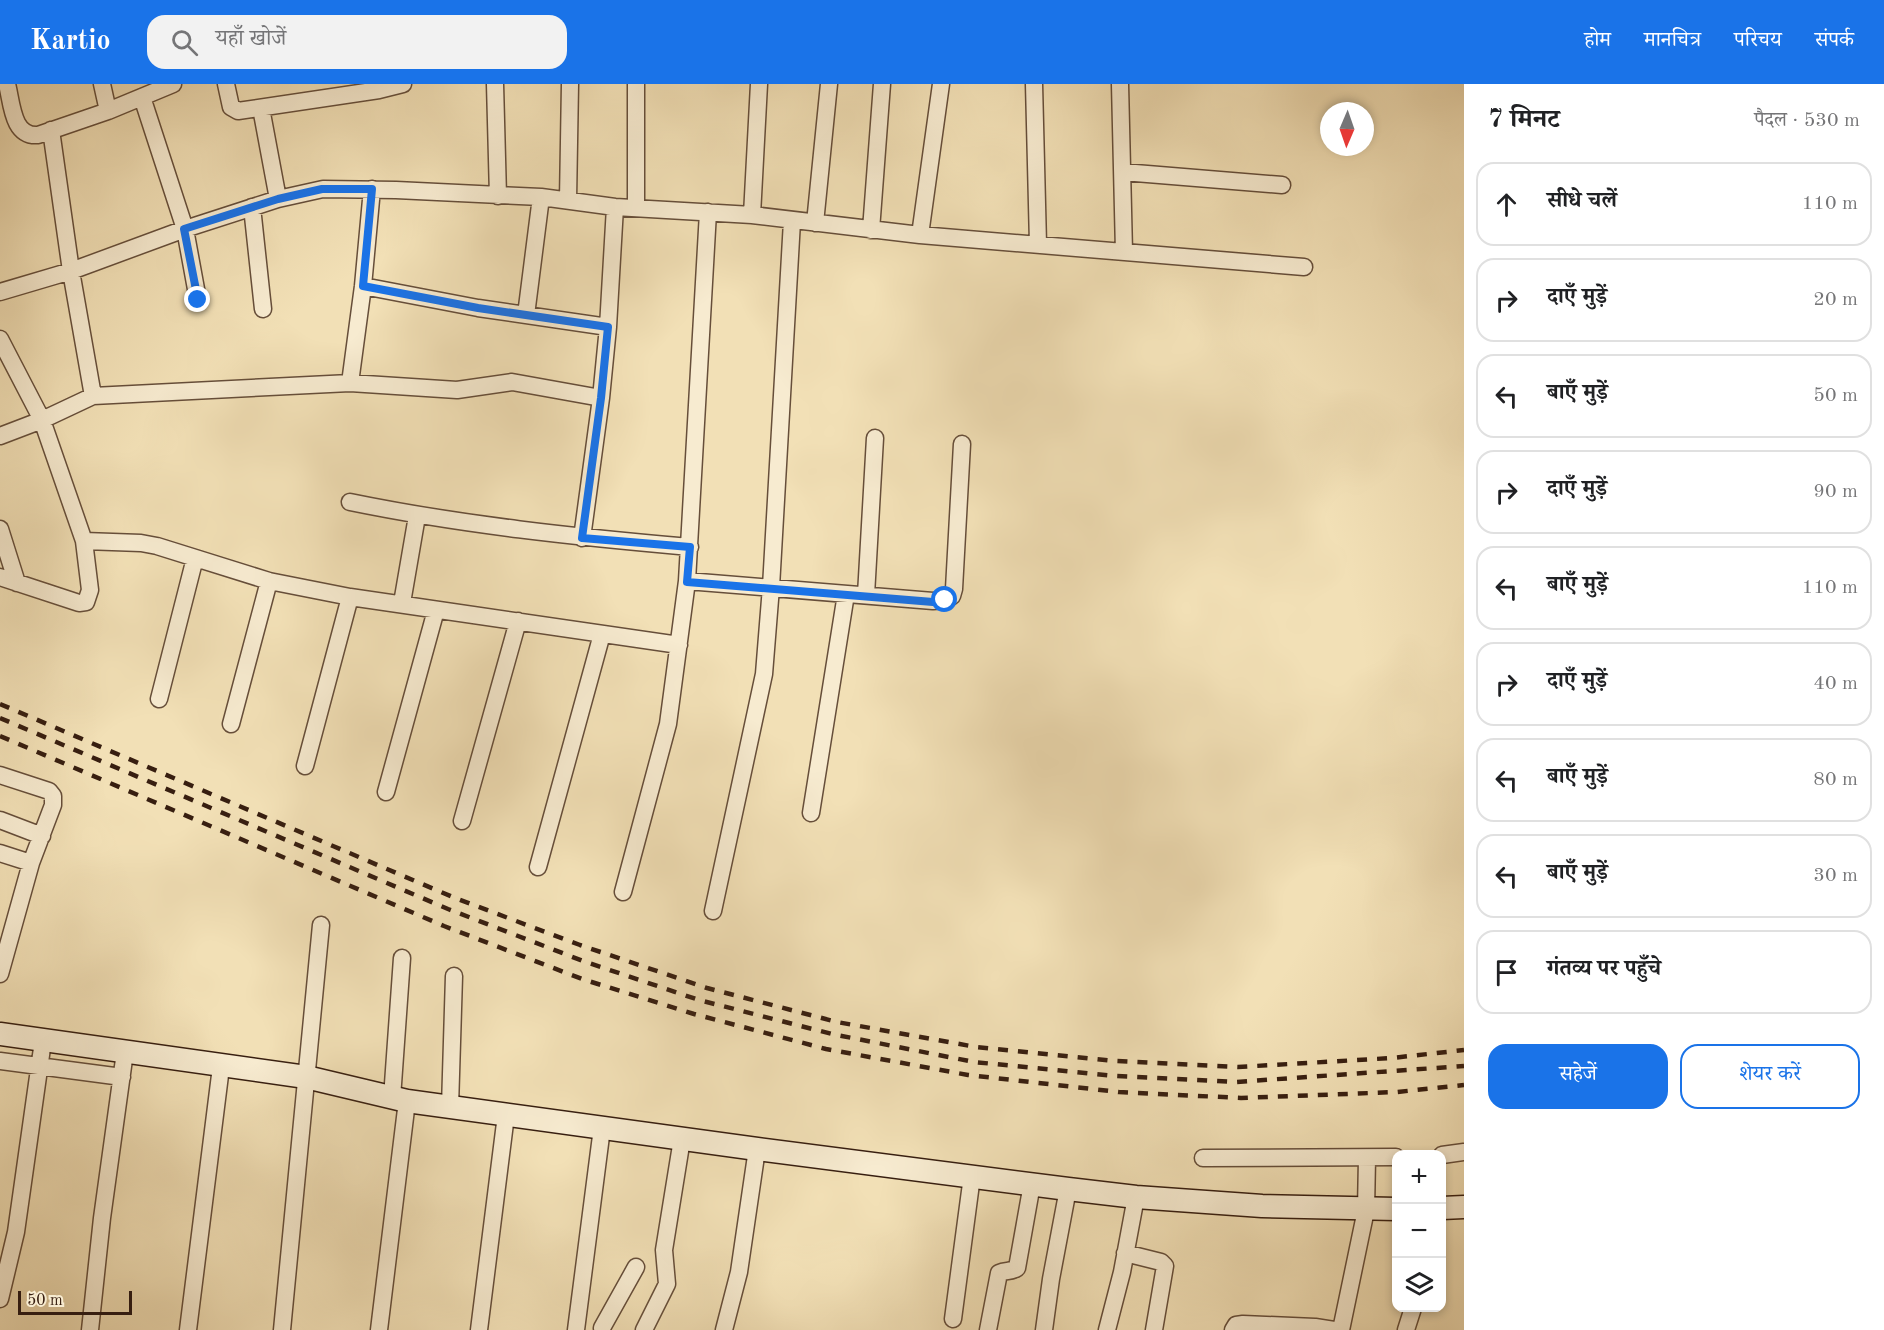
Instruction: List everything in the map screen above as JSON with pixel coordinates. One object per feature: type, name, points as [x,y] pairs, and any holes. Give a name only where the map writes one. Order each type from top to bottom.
[{"type":"street","points":[[7,84],[16,122],[21,131],[30,135],[108,111],[173,84]]},
{"type":"street","points":[[102,84],[108,111]]},
{"type":"street","points":[[226,84],[234,111],[403,84]]},
{"type":"street","points":[[495,84],[498,196]]},
{"type":"street","points":[[568,200],[570,84]]},
{"type":"street","points":[[636,84],[636,207]]},
{"type":"street","points":[[752,215],[759,84]]},
{"type":"street","points":[[814,223],[829,84]]},
{"type":"street","points":[[871,230],[882,84]]},
{"type":"street","points":[[920,235],[941,84]]},
{"type":"street","points":[[1034,84],[1038,244]]},
{"type":"street","points":[[1120,84],[1124,252]]},
{"type":"street","points":[[142,97],[184,229],[198,300]]},
{"type":"street","points":[[261,108],[278,199]]},
{"type":"street","points":[[51,130],[71,271],[93,396]]},
{"type":"street","points":[[1123,172],[1282,184]]},
{"type":"street","points":[[0,292],[71,271],[184,229],[252,207],[322,189],[372,189],[541,197],[615,207],[752,215],[920,235],[1304,267]]},
{"type":"street","points":[[350,383],[363,286],[372,189]]},
{"type":"street","points":[[526,315],[541,197]]},
{"type":"street","points":[[252,207],[263,309]]},
{"type":"street","points":[[582,538],[601,398],[615,207]]},
{"type":"street","points":[[623,892],[668,724],[687,582],[708,212]]},
{"type":"street","points":[[713,911],[736,813],[764,674],[792,221]]},
{"type":"street","points":[[363,286],[478,308],[608,327]]},
{"type":"street","points":[[0,339],[42,420],[84,541],[89,597],[86,602],[79,603],[0,577]]},
{"type":"street","points":[[0,436],[42,420],[93,396],[350,383],[457,390],[512,382],[601,398]]},
{"type":"street","points":[[867,595],[875,438]]},
{"type":"street","points":[[687,582],[771,587],[933,602],[945,600],[952,596],[954,589],[962,444]]},
{"type":"street","points":[[350,502],[417,516],[582,538],[690,547]]},
{"type":"street","points":[[402,603],[417,516]]},
{"type":"street","points":[[0,529],[17,583]]},
{"type":"street","points":[[84,541],[141,543],[157,546],[268,581],[350,597],[679,645]]},
{"type":"street","points":[[159,699],[195,558]]},
{"type":"street","points":[[231,724],[268,581]]},
{"type":"street","points":[[810,813],[846,594]]},
{"type":"street","points":[[304,766],[350,597]]},
{"type":"street","points":[[386,792],[436,610]]},
{"type":"street","points":[[462,821],[518,621]]},
{"type":"street","points":[[538,867],[602,634]]},
{"type":"street","points":[[0,775],[49,791],[53,796],[53,805],[31,863],[0,974]]},
{"type":"street","points":[[0,820],[42,836]]},
{"type":"street","points":[[0,853],[31,863]]},
{"type":"street","points":[[282,1330],[321,925]]},
{"type":"street","points":[[380,1330],[399,1099],[402,958]]},
{"type":"street","points":[[450,1107],[454,976]]},
{"type":"street","points":[[0,1034],[220,1067],[306,1077],[399,1099],[450,1107],[1068,1189],[1136,1197],[1262,1206],[1392,1209]]},
{"type":"street","points":[[0,1299],[16,1232],[43,1041]]},
{"type":"street","points":[[90,1330],[102,1218],[125,1052]]},
{"type":"street","points":[[0,1061],[122,1077]]},
{"type":"street","points":[[188,1330],[220,1067]]},
{"type":"street","points":[[478,1330],[506,1115]]},
{"type":"street","points":[[576,1330],[602,1128]]},
{"type":"street","points":[[644,1330],[668,1276],[664,1250],[682,1139]]},
{"type":"street","points":[[724,1330],[739,1272],[757,1149]]},
{"type":"street","points":[[1446,1154],[1464,1152]]},
{"type":"street","points":[[1203,1158],[1392,1157]]},
{"type":"street","points":[[1341,1330],[1366,1210],[1367,1158]]},
{"type":"street","points":[[953,1319],[972,1176]]},
{"type":"street","points":[[988,1330],[999,1273],[1005,1270],[1013,1271],[1017,1268],[1032,1184]]},
{"type":"street","points":[[1044,1330],[1068,1189]]},
{"type":"street","points":[[1107,1330],[1136,1197]]},
{"type":"street","points":[[1446,1208],[1464,1207]]},
{"type":"street","points":[[1125,1253],[1161,1262],[1165,1266],[1154,1330]]},
{"type":"street","points":[[578,1312],[604,1329],[636,1267]]},
{"type":"street","points":[[1406,1330],[1412,1312]]},
{"type":"street","points":[[1233,1330],[1236,1325],[1243,1324],[1334,1330]]},
{"type":"railway","points":[[0,704],[455,898],[580,945],[707,988],[837,1022],[976,1047],[1115,1061],[1238,1067],[1392,1058],[1464,1050]]},
{"type":"railway","points":[[0,718],[448,909],[583,961],[699,1000],[832,1034],[974,1062],[1115,1076],[1236,1082],[1464,1066]]},
{"type":"railway","points":[[0,736],[444,926],[582,979],[694,1014],[826,1049],[968,1075],[1119,1092],[1241,1098],[1397,1092],[1464,1085]]},
{"type":"route","points":[[198,300],[184,229],[278,199],[322,189],[372,189],[363,286],[478,308],[608,327],[582,538],[690,547],[687,582],[771,587],[933,602],[945,600]]}]
